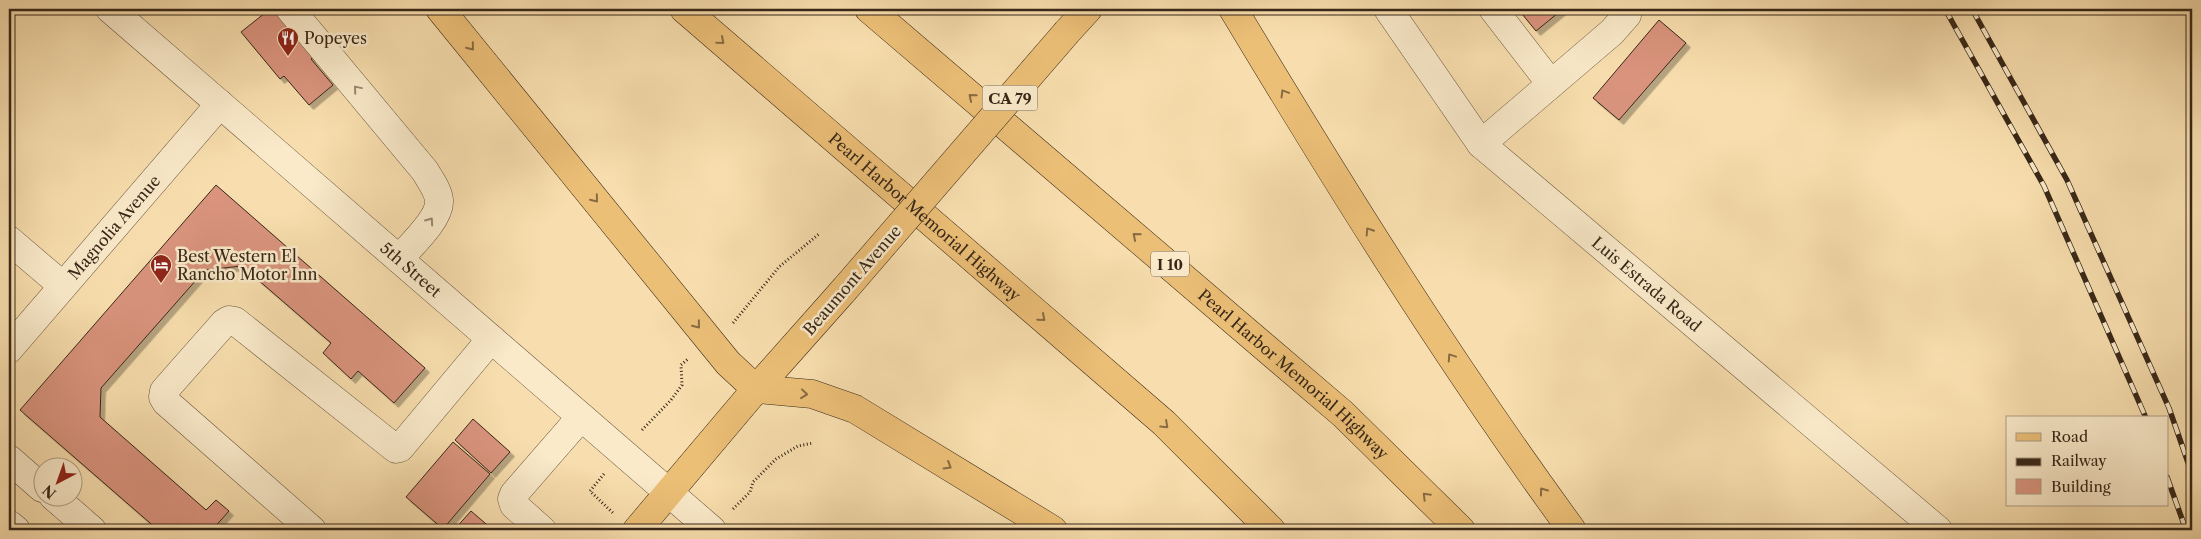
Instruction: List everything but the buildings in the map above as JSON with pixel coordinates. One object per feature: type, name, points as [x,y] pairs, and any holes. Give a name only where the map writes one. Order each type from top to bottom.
[{"type":"main road","points":[[440,9],[728,363],[756,389],[812,394],[855,409],[1053,530]]},
{"type":"main road","name":"Pearl Harbor Memorial Highway","points":[[684,9],[1164,423],[1271,530]]},
{"type":"main road","name":"Pearl Harbor Memorial Highway","points":[[869,9],[1343,414],[1461,530]]},
{"type":"main road","name":"Beaumont Avenue","points":[[628,524],[669,493],[756,389],[1088,9]]},
{"type":"main road","points":[[1233,9],[1330,169],[1433,331],[1508,442],[1572,530]]},
{"type":"street","name":"5th Street","points":[[110,9],[712,530]]},
{"type":"street","points":[[290,9],[425,171],[435,187],[439,202],[433,220],[399,259]]},
{"type":"street","name":"Luis Estrada Road","points":[[1388,9],[1481,144],[1938,530]]},
{"type":"street","points":[[1493,9],[1551,84]]},
{"type":"street","points":[[1481,144],[1612,32],[1627,15],[1626,9]]},
{"type":"street","name":"Magnolia Avenue","points":[[14,333],[63,286],[220,104]]},
{"type":"street","points":[[9,240],[63,286]]},
{"type":"street","points":[[312,530],[166,402],[163,396],[164,391],[224,322],[229,320],[235,321],[396,449],[400,448],[491,339]]},
{"type":"street","points":[[542,530],[514,505],[512,499],[514,494],[581,417]]},
{"type":"street","points":[[9,459],[32,479]]},
{"type":"street","points":[[64,506],[92,530]]},
{"type":"path","points":[[628,524],[590,491],[652,418],[671,400],[682,384],[681,365],[729,327],[779,267],[819,234]]},
{"type":"path","points":[[712,530],[750,492],[753,482],[776,459],[798,446],[813,444]]},
{"type":"railway","points":[[1945,9],[2044,186],[2145,416]]},
{"type":"railway","points":[[1972,9],[2067,180],[2169,408],[2192,474]]},
{"type":"railway","points":[[2168,480],[2186,530]]},
{"type":"place","name":"Popeyes","points":[[288,57]]},
{"type":"place","name":"Best Western El Rancho Motor Inn","points":[[161,284]]}]
